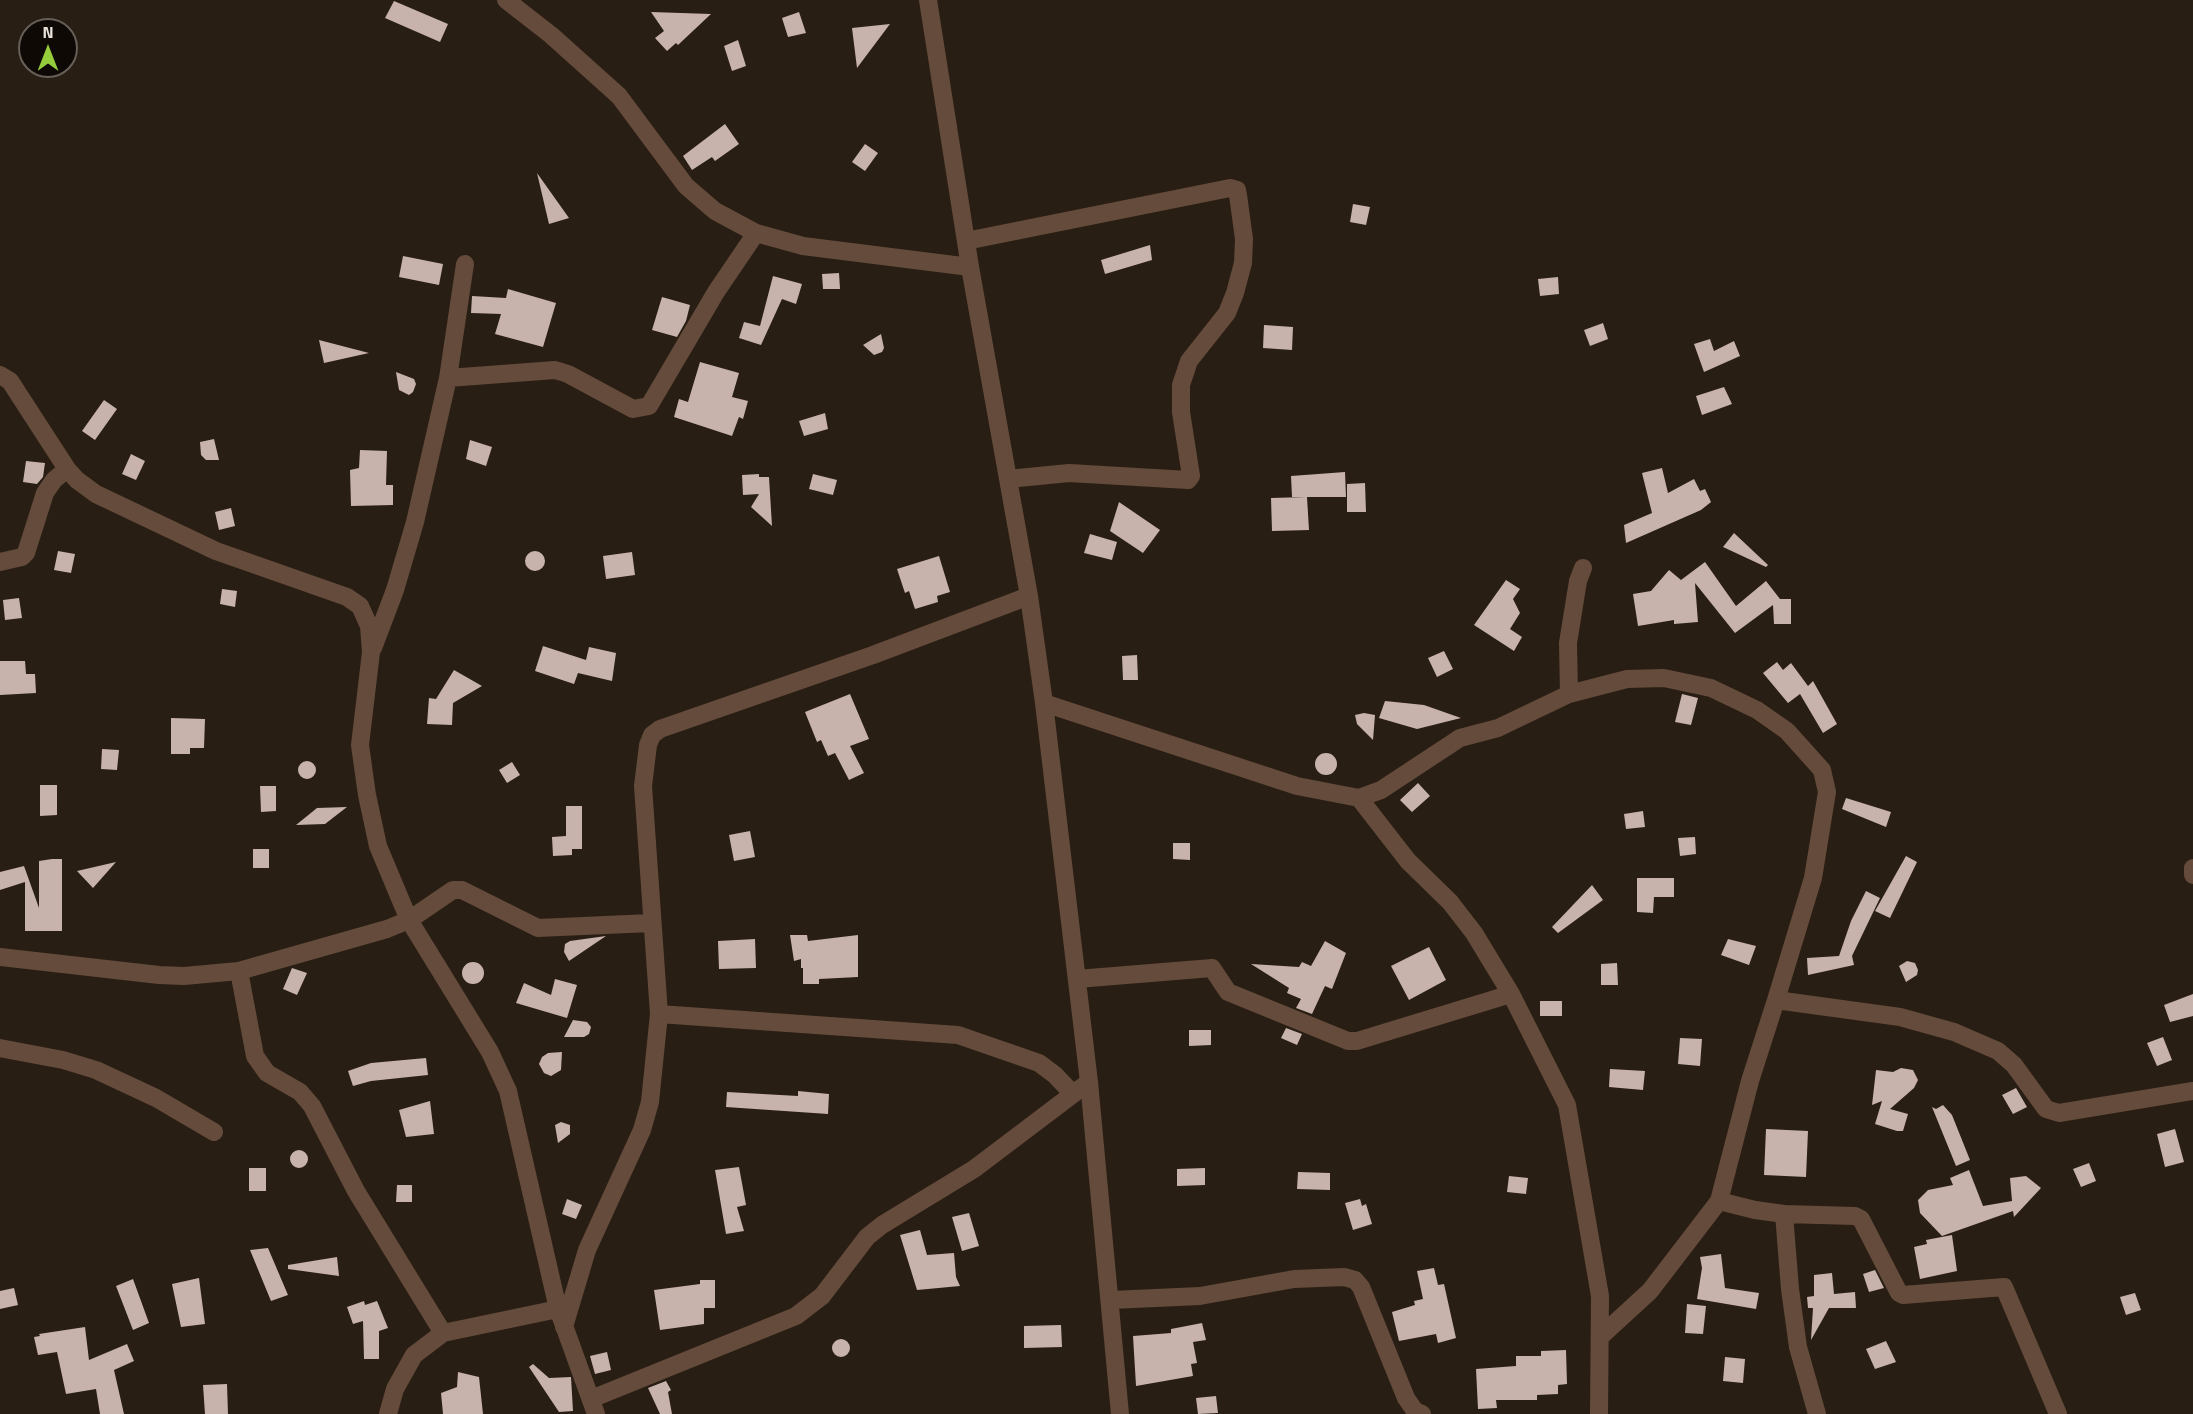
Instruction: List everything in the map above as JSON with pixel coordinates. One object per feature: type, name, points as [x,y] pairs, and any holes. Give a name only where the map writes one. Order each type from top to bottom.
[{"type":"street","points":[[506,0],[551,34],[619,96],[686,186],[716,211],[756,233],[803,246],[970,267]]},
{"type":"street","points":[[928,0],[970,267],[1029,596],[1044,703],[1089,1082],[1120,1414]]},
{"type":"street","points":[[966,241],[1230,188],[1237,190],[1238,195],[1244,239],[1243,263],[1235,294],[1227,313],[1189,361],[1181,385],[1181,412],[1191,476],[1188,480],[1069,473],[1008,479]]},
{"type":"street","points":[[448,378],[555,370],[568,374],[633,408],[650,405],[716,292],[756,233]]},
{"type":"street","points":[[371,652],[402,567],[448,378],[465,264]]},
{"type":"street","points":[[0,375],[10,381],[67,469],[77,480],[96,494],[216,551],[347,597],[360,606],[369,626],[371,652],[360,745],[367,795],[378,846],[409,920],[490,1052],[508,1091],[558,1309],[594,1407],[796,1316],[822,1296],[867,1237],[882,1225],[974,1169],[1089,1082]]},
{"type":"street","points":[[0,562],[22,557],[26,553],[45,493],[54,480],[67,469]]},
{"type":"street","points":[[1569,694],[1568,643],[1578,581],[1583,568]]},
{"type":"street","points":[[564,1327],[587,1250],[642,1130],[650,1102],[659,1014],[643,786],[648,745],[652,735],[660,729],[873,655],[1029,596]]},
{"type":"street","points":[[1044,703],[1297,786],[1359,798],[1381,790],[1460,738],[1498,728],[1569,694],[1627,679],[1664,678],[1711,688],[1757,710],[1787,731],[1822,770],[1827,792],[1813,878],[1750,1081],[1719,1202],[1650,1291],[1602,1335]]},
{"type":"street","points":[[1359,798],[1408,861],[1450,902],[1474,933],[1511,994],[1567,1104],[1600,1296],[1602,1335],[1599,1414]]},
{"type":"street","points":[[2193,868],[2193,875]]},
{"type":"street","points":[[0,957],[159,975],[184,976],[239,971],[376,933],[409,920],[441,896],[453,890],[462,890],[538,928],[651,923]]},
{"type":"street","points":[[1077,979],[1212,968],[1228,993],[1348,1041],[1357,1041],[1511,994]]},
{"type":"street","points":[[239,971],[255,1056],[267,1073],[300,1092],[312,1106],[356,1191],[443,1333]]},
{"type":"street","points":[[1776,999],[1900,1017],[1953,1032],[1998,1051],[2014,1065],[2046,1109],[2059,1113],[2193,1091]]},
{"type":"street","points":[[659,1014],[958,1035],[1039,1063],[1055,1075],[1073,1094]]},
{"type":"street","points":[[0,1048],[63,1060],[96,1070],[156,1098],[214,1132]]},
{"type":"street","points":[[1719,1202],[1784,1214],[1855,1216],[1861,1219],[1902,1295],[2004,1287],[2058,1414]]},
{"type":"street","points":[[1784,1214],[1798,1347],[1817,1414]]},
{"type":"street","points":[[1111,1300],[1200,1296],[1294,1279],[1344,1277],[1355,1280],[1361,1287],[1406,1398],[1416,1411],[1422,1414]]},
{"type":"street","points":[[388,1414],[395,1389],[414,1355],[443,1333],[558,1309]]},
{"type":"building","points":[[394,1],[448,24],[440,42],[385,18]]},
{"type":"building","points":[[651,12],[711,14],[678,45],[676,43],[667,51],[655,38],[664,31]]},
{"type":"building","points":[[799,12],[806,33],[788,37],[782,18]]},
{"type":"building","points":[[890,24],[857,68],[852,28]]},
{"type":"building","points":[[738,40],[746,66],[732,71],[724,46]]},
{"type":"building","points":[[725,124],[739,144],[715,161],[712,157],[692,170],[683,156]]},
{"type":"building","points":[[865,144],[878,153],[865,171],[852,162]]},
{"type":"building","points":[[537,173],[569,218],[549,224]]},
{"type":"building","points":[[1353,204],[1370,207],[1366,225],[1350,222]]},
{"type":"building","points":[[1150,245],[1152,260],[1105,274],[1101,260]]},
{"type":"building","points":[[403,256],[443,264],[439,285],[399,277]]},
{"type":"building","points":[[839,273],[840,289],[823,289],[822,274]]},
{"type":"building","points":[[773,276],[802,284],[796,304],[782,299],[761,345],[739,338],[744,322],[760,326]]},
{"type":"building","points":[[1558,277],[1559,294],[1540,296],[1538,279]]},
{"type":"building","points":[[508,289],[556,303],[543,347],[495,334],[501,314],[471,313],[472,296],[506,298]]},
{"type":"building","points":[[662,297],[690,305],[686,321],[677,337],[652,330]]},
{"type":"building","points":[[1603,323],[1608,339],[1590,346],[1584,330]]},
{"type":"building","points":[[1264,325],[1293,327],[1292,350],[1263,348]]},
{"type":"building","points":[[881,334],[884,348],[882,352],[874,355],[863,345]]},
{"type":"building","points":[[1710,339],[1714,351],[1734,341],[1740,356],[1704,372],[1694,344]]},
{"type":"building","points":[[319,340],[369,353],[324,363]]},
{"type":"building","points":[[700,362],[739,373],[732,397],[748,401],[743,419],[739,417],[732,436],[674,417],[679,399],[688,402]]},
{"type":"building","points":[[396,372],[414,379],[416,384],[409,395],[399,390]]},
{"type":"building","points":[[1724,387],[1732,404],[1702,415],[1696,396]]},
{"type":"building","points":[[104,400],[117,409],[95,440],[82,431]]},
{"type":"building","points":[[825,413],[828,429],[804,436],[799,421]]},
{"type":"building","points":[[214,439],[219,460],[206,460],[201,455],[200,442]]},
{"type":"building","points":[[470,440],[492,447],[486,466],[466,459]]},
{"type":"building","points":[[360,450],[387,451],[386,485],[393,485],[393,505],[351,506],[350,470],[359,468]]},
{"type":"building","points":[[131,454],[145,461],[136,480],[122,474]]},
{"type":"building","points":[[26,461],[45,463],[43,477],[37,484],[23,482]]},
{"type":"building","points":[[1662,468],[1668,493],[1694,479],[1700,491],[1705,489],[1711,502],[1701,510],[1626,543],[1624,525],[1652,513],[1642,473]]},
{"type":"building","points":[[1345,472],[1346,497],[1292,497],[1291,476]]},
{"type":"building","points":[[759,474],[759,477],[769,477],[772,526],[751,507],[759,494],[743,495],[742,475]]},
{"type":"building","points":[[813,474],[837,480],[833,495],[809,489]]},
{"type":"building","points":[[1365,483],[1366,512],[1347,512],[1347,484]]},
{"type":"building","points":[[1307,497],[1309,530],[1272,531],[1271,498]]},
{"type":"building","points":[[1119,502],[1160,530],[1143,553],[1110,531]]},
{"type":"building","points":[[231,508],[235,526],[219,530],[215,512]]},
{"type":"building","points":[[1734,533],[1768,565],[1766,567],[1723,547]]},
{"type":"building","points":[[1090,534],[1117,542],[1112,560],[1084,553]]},
{"type":"building","points":[[58,551],[75,554],[71,573],[54,570]]},
{"type":"building","points":[[531,551],[539,551],[545,557],[545,565],[539,571],[531,571],[525,565],[525,557]]},
{"type":"building","points":[[632,552],[635,575],[606,579],[603,556]]},
{"type":"building","points":[[939,556],[950,592],[937,596],[938,602],[915,609],[909,591],[905,593],[897,569]]},
{"type":"building","points":[[1705,562],[1736,606],[1766,581],[1780,599],[1791,599],[1791,624],[1774,624],[1773,605],[1735,633],[1695,583],[1698,622],[1674,624],[1674,620],[1638,626],[1633,594],[1651,591],[1669,570],[1681,580]]},
{"type":"building","points":[[1506,580],[1520,589],[1513,599],[1520,613],[1510,629],[1522,637],[1514,651],[1474,625]]},
{"type":"building","points":[[222,589],[237,591],[235,607],[220,604]]},
{"type":"building","points":[[19,598],[22,618],[5,620],[3,600]]},
{"type":"building","points":[[543,646],[586,660],[589,647],[616,653],[612,681],[578,673],[574,684],[535,671]]},
{"type":"building","points":[[1444,651],[1453,669],[1437,677],[1428,658]]},
{"type":"building","points":[[1137,655],[1138,680],[1123,680],[1122,656]]},
{"type":"building","points":[[0,661],[25,661],[26,674],[35,674],[36,693],[0,695]]},
{"type":"building","points":[[1777,662],[1783,670],[1791,663],[1808,686],[1813,681],[1837,724],[1823,733],[1800,694],[1788,703],[1763,673]]},
{"type":"building","points":[[454,670],[482,686],[453,703],[452,725],[427,724],[429,698],[436,699]]},
{"type":"building","points":[[850,694],[869,739],[850,746],[864,773],[849,780],[835,753],[828,756],[821,740],[817,742],[805,712]]},
{"type":"building","points":[[1682,694],[1698,698],[1691,725],[1675,722]]},
{"type":"building","points":[[1385,701],[1424,705],[1461,718],[1417,729],[1379,718]]},
{"type":"building","points":[[1364,713],[1375,715],[1373,740],[1357,724],[1355,715]]},
{"type":"building","points":[[171,718],[205,719],[204,748],[190,748],[190,754],[171,754]]},
{"type":"building","points":[[102,749],[119,750],[117,770],[101,769]]},
{"type":"building","points":[[1326,753],[1336,760],[1337,764],[1330,774],[1326,775],[1316,768],[1315,764],[1322,754]]},
{"type":"building","points":[[303,761],[311,761],[316,766],[314,777],[303,779],[298,774],[298,766]]},
{"type":"building","points":[[512,762],[520,775],[507,783],[499,770]]},
{"type":"building","points":[[1418,783],[1430,796],[1412,812],[1400,800]]},
{"type":"building","points":[[40,785],[57,785],[57,815],[40,816]]},
{"type":"building","points":[[260,786],[276,786],[276,811],[261,812]]},
{"type":"building","points":[[1846,798],[1891,812],[1886,827],[1842,809]]},
{"type":"building","points":[[566,806],[582,806],[582,849],[572,849],[572,855],[553,856],[552,837],[566,836]]},
{"type":"building","points":[[347,807],[325,824],[296,825],[317,808]]},
{"type":"building","points":[[1643,811],[1645,827],[1626,829],[1624,814]]},
{"type":"building","points":[[750,831],[755,857],[734,861],[729,835]]},
{"type":"building","points":[[1695,837],[1696,854],[1680,856],[1678,838]]},
{"type":"building","points":[[1173,843],[1190,843],[1190,860],[1173,859]]},
{"type":"building","points":[[253,849],[269,849],[269,868],[253,868]]},
{"type":"building","points":[[1906,856],[1917,862],[1890,918],[1875,911]]},
{"type":"building","points":[[62,859],[62,931],[25,931],[25,882],[0,890],[0,872],[24,866],[39,908],[39,861]]},
{"type":"building","points":[[116,862],[93,888],[77,871]]},
{"type":"building","points":[[1637,878],[1674,878],[1674,897],[1654,897],[1653,913],[1637,912]]},
{"type":"building","points":[[1592,885],[1603,900],[1558,933],[1552,927]]},
{"type":"building","points":[[1866,891],[1880,898],[1852,956],[1854,965],[1808,975],[1807,958],[1839,956],[1851,921]]},
{"type":"building","points":[[790,935],[807,935],[808,941],[858,935],[858,977],[819,979],[819,984],[803,984],[801,959],[794,961]]},
{"type":"building","points":[[606,936],[569,961],[564,952],[565,944],[570,941]]},
{"type":"building","points":[[755,939],[756,968],[719,969],[718,941]]},
{"type":"building","points":[[1728,939],[1756,946],[1749,965],[1721,955]]},
{"type":"building","points":[[1325,941],[1346,953],[1332,989],[1325,986],[1312,1014],[1296,1008],[1301,999],[1287,993],[1289,988],[1251,964],[1299,967],[1302,962],[1311,966]]},
{"type":"building","points":[[1429,947],[1446,980],[1409,1000],[1391,966]]},
{"type":"building","points":[[1907,961],[1915,963],[1918,970],[1917,975],[1906,982],[1899,966]]},
{"type":"building","points":[[473,962],[481,965],[484,973],[481,981],[473,984],[465,981],[462,973],[465,965]]},
{"type":"building","points":[[1617,963],[1618,985],[1601,985],[1601,964]]},
{"type":"building","points":[[292,968],[307,973],[297,995],[283,989]]},
{"type":"building","points":[[555,979],[577,985],[567,1018],[516,1003],[524,983],[551,995]]},
{"type":"building","points":[[2193,994],[2193,1016],[2170,1022],[2164,1005]]},
{"type":"building","points":[[1540,1001],[1562,1001],[1562,1016],[1540,1016]]},
{"type":"building","points":[[573,1020],[587,1022],[591,1027],[589,1034],[584,1037],[564,1037]]},
{"type":"building","points":[[1286,1028],[1302,1034],[1297,1045],[1281,1038]]},
{"type":"building","points":[[1189,1030],[1211,1030],[1211,1045],[1189,1046]]},
{"type":"building","points":[[2163,1037],[2172,1060],[2157,1066],[2147,1043]]},
{"type":"building","points":[[1680,1038],[1702,1039],[1700,1066],[1678,1064]]},
{"type":"building","points":[[562,1052],[561,1070],[551,1076],[544,1073],[539,1064],[542,1057],[548,1053]]},
{"type":"building","points":[[426,1058],[428,1075],[371,1081],[353,1086],[348,1071],[371,1063]]},
{"type":"building","points":[[1901,1068],[1913,1070],[1918,1080],[1914,1088],[1890,1109],[1908,1114],[1903,1131],[1897,1131],[1875,1124],[1882,1101],[1872,1105],[1876,1070],[1893,1072]]},
{"type":"building","points":[[1610,1069],[1645,1071],[1643,1090],[1609,1087]]},
{"type":"building","points":[[2016,1088],[2027,1107],[2013,1114],[2002,1095]]},
{"type":"building","points":[[798,1091],[829,1094],[828,1114],[726,1107],[727,1092],[798,1096]]},
{"type":"building","points":[[430,1101],[434,1134],[406,1137],[399,1110]]},
{"type":"building","points":[[1943,1105],[1952,1115],[1970,1160],[1956,1166],[1932,1107],[1936,1109]]},
{"type":"building","points":[[561,1122],[570,1125],[570,1134],[558,1143],[555,1125]]},
{"type":"building","points":[[1766,1129],[1808,1131],[1806,1177],[1764,1175]]},
{"type":"building","points":[[2175,1129],[2184,1162],[2165,1167],[2157,1134]]},
{"type":"building","points":[[295,1150],[303,1150],[308,1155],[306,1166],[295,1168],[290,1163],[290,1155]]},
{"type":"building","points":[[2089,1163],[2096,1181],[2081,1187],[2073,1169]]},
{"type":"building","points":[[739,1167],[746,1205],[737,1207],[744,1231],[726,1234],[715,1170]]},
{"type":"building","points":[[249,1168],[266,1168],[266,1191],[249,1191]]},
{"type":"building","points":[[1205,1168],[1205,1185],[1177,1186],[1177,1169]]},
{"type":"building","points":[[1969,1170],[1983,1206],[2012,1201],[2010,1178],[2026,1176],[2041,1188],[2014,1217],[2013,1211],[1942,1236],[1920,1213],[1918,1200],[1928,1190],[1953,1185],[1950,1178]]},
{"type":"building","points":[[1298,1172],[1330,1173],[1330,1190],[1297,1189]]},
{"type":"building","points":[[1509,1176],[1528,1178],[1526,1194],[1507,1192]]},
{"type":"building","points":[[397,1185],[412,1185],[412,1202],[396,1202]]},
{"type":"building","points":[[567,1199],[582,1205],[576,1219],[562,1214]]},
{"type":"building","points":[[1360,1199],[1362,1206],[1366,1204],[1372,1224],[1353,1230],[1345,1203]]},
{"type":"building","points":[[969,1213],[979,1246],[962,1251],[952,1217]]},
{"type":"building","points":[[920,1230],[927,1255],[954,1253],[956,1277],[960,1286],[917,1290],[900,1235]]},
{"type":"building","points":[[1952,1235],[1957,1271],[1920,1279],[1914,1247],[1927,1244],[1926,1240]]},
{"type":"building","points":[[268,1248],[288,1295],[271,1301],[250,1250]]},
{"type":"building","points":[[1721,1254],[1725,1288],[1759,1293],[1756,1309],[1697,1299],[1702,1268],[1700,1257]]},
{"type":"building","points":[[337,1257],[339,1276],[288,1269],[288,1265]]},
{"type":"building","points":[[1434,1268],[1438,1285],[1444,1284],[1456,1338],[1438,1343],[1436,1334],[1399,1341],[1392,1312],[1415,1305],[1414,1301],[1423,1299],[1417,1271]]},
{"type":"building","points":[[1875,1270],[1884,1288],[1869,1292],[1863,1274]]},
{"type":"building","points":[[1832,1273],[1834,1294],[1855,1292],[1856,1308],[1829,1308],[1811,1340],[1813,1308],[1808,1308],[1807,1297],[1814,1296],[1814,1275]]},
{"type":"building","points":[[199,1278],[205,1324],[181,1327],[172,1284]]},
{"type":"building","points":[[133,1279],[149,1323],[133,1330],[116,1286]]},
{"type":"building","points":[[700,1280],[715,1280],[715,1308],[704,1308],[704,1324],[660,1330],[654,1290],[700,1284]]},
{"type":"building","points":[[14,1288],[18,1305],[0,1309],[0,1291]]},
{"type":"building","points":[[2135,1293],[2141,1310],[2126,1315],[2120,1297]]},
{"type":"building","points":[[364,1301],[365,1305],[377,1301],[388,1328],[379,1331],[379,1359],[364,1359],[363,1321],[353,1324],[347,1307]]},
{"type":"building","points":[[1687,1304],[1706,1306],[1703,1334],[1685,1333]]},
{"type":"building","points":[[1202,1323],[1206,1340],[1193,1342],[1197,1363],[1191,1364],[1193,1376],[1136,1386],[1133,1336],[1171,1333],[1171,1329]]},
{"type":"building","points":[[1061,1325],[1062,1347],[1024,1348],[1024,1326]]},
{"type":"building","points":[[85,1327],[89,1360],[127,1344],[134,1361],[114,1370],[124,1414],[100,1414],[96,1389],[66,1394],[57,1352],[38,1355],[34,1337],[40,1336],[39,1334]]},
{"type":"building","points":[[841,1339],[847,1342],[850,1348],[847,1354],[841,1357],[835,1354],[832,1348],[835,1342]]},
{"type":"building","points":[[1886,1341],[1896,1362],[1875,1369],[1866,1349]]},
{"type":"building","points":[[1566,1350],[1567,1384],[1558,1385],[1558,1394],[1537,1395],[1537,1400],[1496,1400],[1497,1408],[1478,1409],[1476,1369],[1516,1366],[1516,1356],[1541,1356],[1541,1351]]},
{"type":"building","points":[[607,1352],[611,1370],[595,1374],[590,1356]]},
{"type":"building","points":[[1725,1357],[1745,1359],[1743,1383],[1723,1381]]},
{"type":"building","points":[[533,1364],[549,1378],[571,1377],[573,1411],[559,1412],[529,1367]]},
{"type":"building","points":[[458,1372],[479,1377],[483,1414],[443,1414],[441,1393],[457,1387]]},
{"type":"building","points":[[666,1381],[671,1390],[668,1392],[672,1414],[660,1414],[648,1388]]},
{"type":"building","points":[[227,1384],[228,1414],[205,1414],[203,1385]]},
{"type":"building","points":[[1216,1396],[1218,1413],[1198,1414],[1196,1398]]}]
